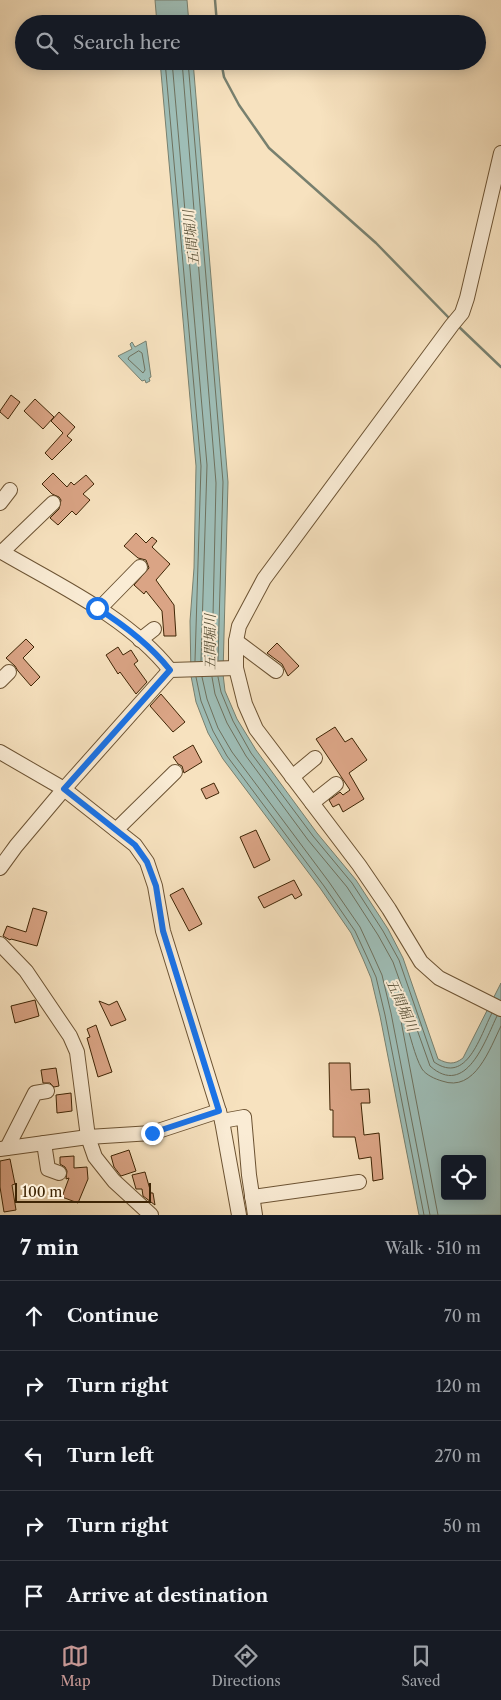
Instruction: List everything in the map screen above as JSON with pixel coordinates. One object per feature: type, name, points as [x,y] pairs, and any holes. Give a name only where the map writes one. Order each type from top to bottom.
[{"type":"street","points":[[501,153],[462,313],[264,579],[239,626],[236,641],[236,668],[245,704],[256,728],[381,897],[421,962],[439,978],[501,1009]]},
{"type":"street","points":[[0,503],[10,490]]},
{"type":"street","points":[[53,503],[1,552],[99,609],[126,627],[162,660],[170,670]]},
{"type":"street","points":[[99,609],[140,567]]},
{"type":"street","points":[[140,640],[154,629]]},
{"type":"street","points":[[236,641],[276,671]]},
{"type":"street","points":[[0,868],[64,789],[170,670],[236,668]]},
{"type":"street","points":[[0,752],[64,789],[135,845],[147,862],[156,886],[163,931],[220,1116],[239,1215]]},
{"type":"street","points":[[292,777],[315,758]]},
{"type":"street","points":[[116,830],[175,772]]},
{"type":"street","points":[[312,803],[336,784]]},
{"type":"street","points":[[0,944],[26,971],[77,1052],[88,1137],[95,1157],[114,1181],[151,1215]]},
{"type":"street","points":[[3,1148],[34,1093],[48,1091]]},
{"type":"street","points":[[3,1148],[88,1137],[152,1133],[220,1116],[244,1117],[255,1215]]},
{"type":"street","points":[[44,1143],[48,1169],[59,1173]]},
{"type":"street","points":[[252,1197],[359,1182]]},
{"type":"water","points":[[155,0],[187,0],[188,15],[156,15]]},
{"type":"water","name":"五間堀川","points":[[161,70],[194,70],[228,482],[223,674],[225,691],[237,719],[256,750],[317,833],[356,880],[388,929],[403,958],[438,1059],[451,1063],[463,1058],[501,983],[501,1215],[419,1215],[371,978],[351,933],[320,888],[223,759],[208,733],[196,702],[191,676],[190,621],[194,568],[196,466]]},
{"type":"water","points":[[146,341],[151,377],[149,378],[150,381],[146,383],[118,356],[132,349],[130,344],[132,342],[135,347]]},
{"type":"building","points":[[11,395],[20,402],[8,419],[0,411]]},
{"type":"building","points":[[35,399],[54,417],[43,429],[24,411]]},
{"type":"building","points":[[59,412],[75,427],[67,436],[72,440],[52,460],[45,453],[63,433],[51,421]]},
{"type":"building","points":[[53,473],[67,487],[71,482],[74,485],[86,475],[94,484],[83,494],[90,500],[76,515],[72,511],[58,525],[50,518],[59,509],[61,500],[42,484]]},
{"type":"building","points":[[136,533],[146,543],[152,537],[157,541],[152,547],[170,564],[156,580],[174,605],[176,636],[164,636],[162,611],[146,591],[144,594],[134,585],[149,568],[146,560],[138,558],[124,546]]},
{"type":"building","points":[[26,639],[34,647],[23,658],[40,677],[31,686],[6,658]]},
{"type":"building","points":[[277,643],[299,666],[288,676],[282,664],[267,653]]},
{"type":"building","points":[[118,647],[123,655],[131,650],[138,661],[134,664],[147,682],[136,694],[120,672],[118,674],[106,655]]},
{"type":"building","points":[[161,694],[185,722],[173,732],[150,706]]},
{"type":"building","points":[[335,727],[345,742],[352,738],[367,760],[349,773],[364,799],[343,812],[339,804],[333,807],[329,800],[340,792],[343,795],[350,790],[316,739]]},
{"type":"building","points":[[193,745],[202,762],[184,773],[182,766],[173,757]]},
{"type":"building","points":[[214,783],[219,793],[206,799],[201,789]]},
{"type":"building","points":[[256,830],[270,860],[254,868],[240,837]]},
{"type":"building","points":[[294,880],[302,895],[295,899],[292,894],[264,908],[258,897]]},
{"type":"building","points":[[183,888],[202,924],[189,931],[170,895]]},
{"type":"building","points":[[33,908],[47,912],[37,946],[10,940],[3,936],[7,926],[26,932]]},
{"type":"building","points":[[35,1000],[39,1016],[15,1023],[11,1006]]},
{"type":"building","points":[[99,1001],[109,1005],[117,1001],[126,1020],[111,1026]]},
{"type":"building","points":[[96,1025],[112,1072],[98,1077],[87,1038],[90,1037],[87,1029]]},
{"type":"building","points":[[329,1063],[350,1063],[351,1090],[369,1089],[370,1103],[361,1103],[364,1135],[379,1133],[383,1179],[373,1181],[371,1157],[359,1159],[355,1137],[333,1137],[333,1110],[330,1110]]},
{"type":"building","points":[[56,1068],[59,1086],[54,1087],[50,1083],[43,1083],[41,1070]]},
{"type":"building","points":[[71,1093],[72,1111],[57,1113],[56,1095]]},
{"type":"building","points":[[129,1150],[136,1171],[121,1176],[114,1167],[111,1156]]},
{"type":"building","points":[[74,1156],[74,1168],[87,1167],[88,1179],[78,1203],[62,1197],[69,1178],[66,1179],[67,1171],[60,1164],[60,1157]]},
{"type":"building","points":[[10,1159],[15,1184],[12,1185],[16,1210],[4,1212],[0,1187],[0,1161]]},
{"type":"building","points":[[145,1172],[151,1193],[153,1193],[155,1205],[143,1196],[142,1189],[136,1189],[132,1175]]},
{"type":"waterway","points":[[215,0],[216,15]]},
{"type":"waterway","points":[[223,70],[224,77],[239,105],[269,148],[376,243],[451,320]]},
{"type":"waterway","points":[[457,325],[501,367]]},
{"type":"route","points":[[97,608],[126,627],[162,660],[170,670],[64,789],[135,845],[147,862],[156,886],[163,931],[219,1111],[152,1133]]}]
